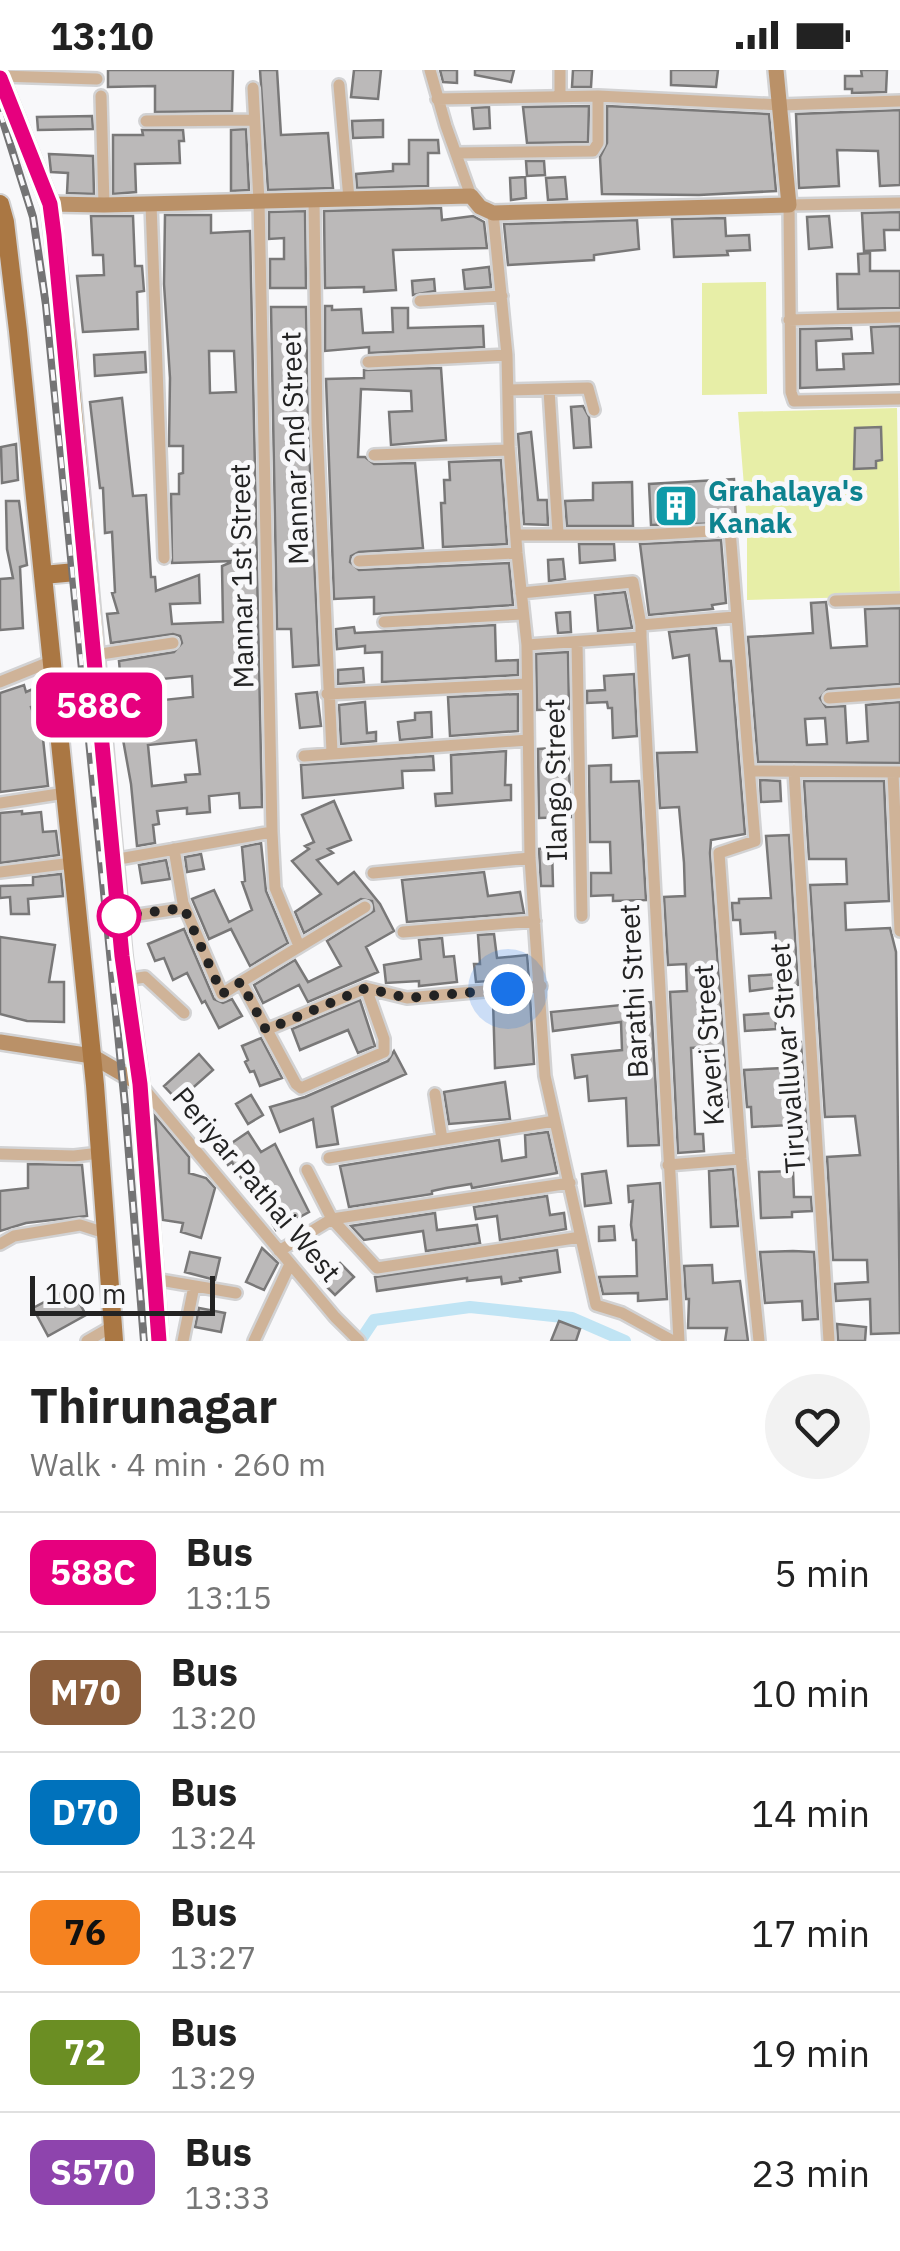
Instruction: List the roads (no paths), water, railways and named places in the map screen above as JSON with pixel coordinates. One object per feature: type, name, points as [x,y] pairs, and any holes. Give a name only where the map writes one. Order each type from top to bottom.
[{"type":"main road","points":[[0,77],[50,204],[67,347],[113,860],[140,1084],[159,1341]]},
{"type":"main road","points":[[0,207],[66,794],[114,1333]]},
{"type":"main road","points":[[43,575],[87,571]]},
{"type":"street","points":[[430,70],[471,196],[480,207],[493,213],[900,203]]},
{"type":"street","points":[[560,70],[560,96]]},
{"type":"street","points":[[776,70],[789,205],[794,400],[900,399]]},
{"type":"street","points":[[0,77],[97,79]]},
{"type":"street","points":[[339,85],[349,199]]},
{"type":"street","name":"Mannar 1st Street","points":[[253,88],[259,201],[272,832],[276,888],[298,946]]},
{"type":"street","points":[[101,96],[104,206]]},
{"type":"street","points":[[437,99],[598,96],[781,105],[900,101]]},
{"type":"street","points":[[457,154],[593,151],[598,143],[598,96]]},
{"type":"street","points":[[146,120],[254,120]]},
{"type":"street","points":[[50,204],[104,206],[471,196]]},
{"type":"street","name":"Mannar 2nd Street","points":[[314,200],[317,426],[332,752]]},
{"type":"street","points":[[151,204],[164,558]]},
{"type":"street","points":[[493,213],[527,645],[530,858],[545,1076],[596,1305],[622,1313],[676,1341]]},
{"type":"street","points":[[420,301],[502,296]]},
{"type":"street","points":[[789,320],[900,317]]},
{"type":"street","points":[[368,362],[506,355]]},
{"type":"street","points":[[508,390],[588,388],[594,410]]},
{"type":"street","points":[[549,390],[558,534]]},
{"type":"street","points":[[374,455],[509,450]]},
{"type":"street","points":[[516,535],[730,530],[750,771],[897,772],[900,931]]},
{"type":"street","points":[[359,562],[517,553]]},
{"type":"street","name":"Barathi Street","points":[[521,593],[634,582],[641,631],[676,1341]]},
{"type":"street","points":[[835,602],[900,599]]},
{"type":"street","points":[[384,622],[523,614]]},
{"type":"street","points":[[527,645],[577,642],[735,617]]},
{"type":"street","name":"Ilango Street","points":[[577,642],[582,916]]},
{"type":"street","points":[[94,655],[173,643]]},
{"type":"street","points":[[0,682],[52,661]]},
{"type":"street","points":[[327,694],[526,684]]},
{"type":"street","points":[[830,698],[900,693]]},
{"type":"street","points":[[304,756],[528,740]]},
{"type":"street","name":"Kaveri Street","points":[[750,771],[755,841],[719,853],[741,1159],[759,1341]]},
{"type":"street","name":"Tiruvalluvar Street","points":[[794,772],[829,1341]]},
{"type":"street","points":[[0,803],[66,794]]},
{"type":"street","points":[[113,860],[272,832]]},
{"type":"street","points":[[174,849],[184,908],[222,994],[365,908]]},
{"type":"street","points":[[373,873],[530,858]]},
{"type":"street","points":[[0,872],[72,863]]},
{"type":"street","points":[[119,918],[184,908]]},
{"type":"street","points":[[402,932],[536,921]]},
{"type":"street","points":[[126,980],[145,978],[184,1013]]},
{"type":"street","points":[[241,982],[296,1084],[306,1087],[384,1052],[384,1039],[366,988]]},
{"type":"street","points":[[266,1030],[366,988],[407,998],[541,986]]},
{"type":"street","points":[[0,1042],[92,1056],[140,1084]]},
{"type":"street","name":"Periyar Pathai West","points":[[140,1084],[290,1264],[360,1341]]},
{"type":"street","points":[[435,1094],[442,1139]]},
{"type":"street","points":[[329,1158],[555,1120]]},
{"type":"street","points":[[0,1154],[100,1153]]},
{"type":"street","points":[[668,1165],[741,1159]]},
{"type":"street","points":[[307,1170],[332,1219],[377,1268],[581,1236]]},
{"type":"street","points":[[279,1251],[332,1219],[570,1183]]},
{"type":"street","points":[[0,1244],[14,1236],[80,1225],[105,1232]]},
{"type":"street","points":[[254,1341],[290,1264]]},
{"type":"street","points":[[154,1279],[236,1293]]},
{"type":"street","points":[[183,1341],[194,1286]]},
{"type":"street","points":[[86,1341],[114,1333]]},
{"type":"waterway","points":[[360,1341],[374,1320],[470,1307],[572,1318],[625,1341]]},
{"type":"railway","points":[[0,112],[33,217],[46,305],[125,1105],[144,1341]]},
{"type":"place","name":"Grahalaya's Kanak","points":[[676,506]]}]
